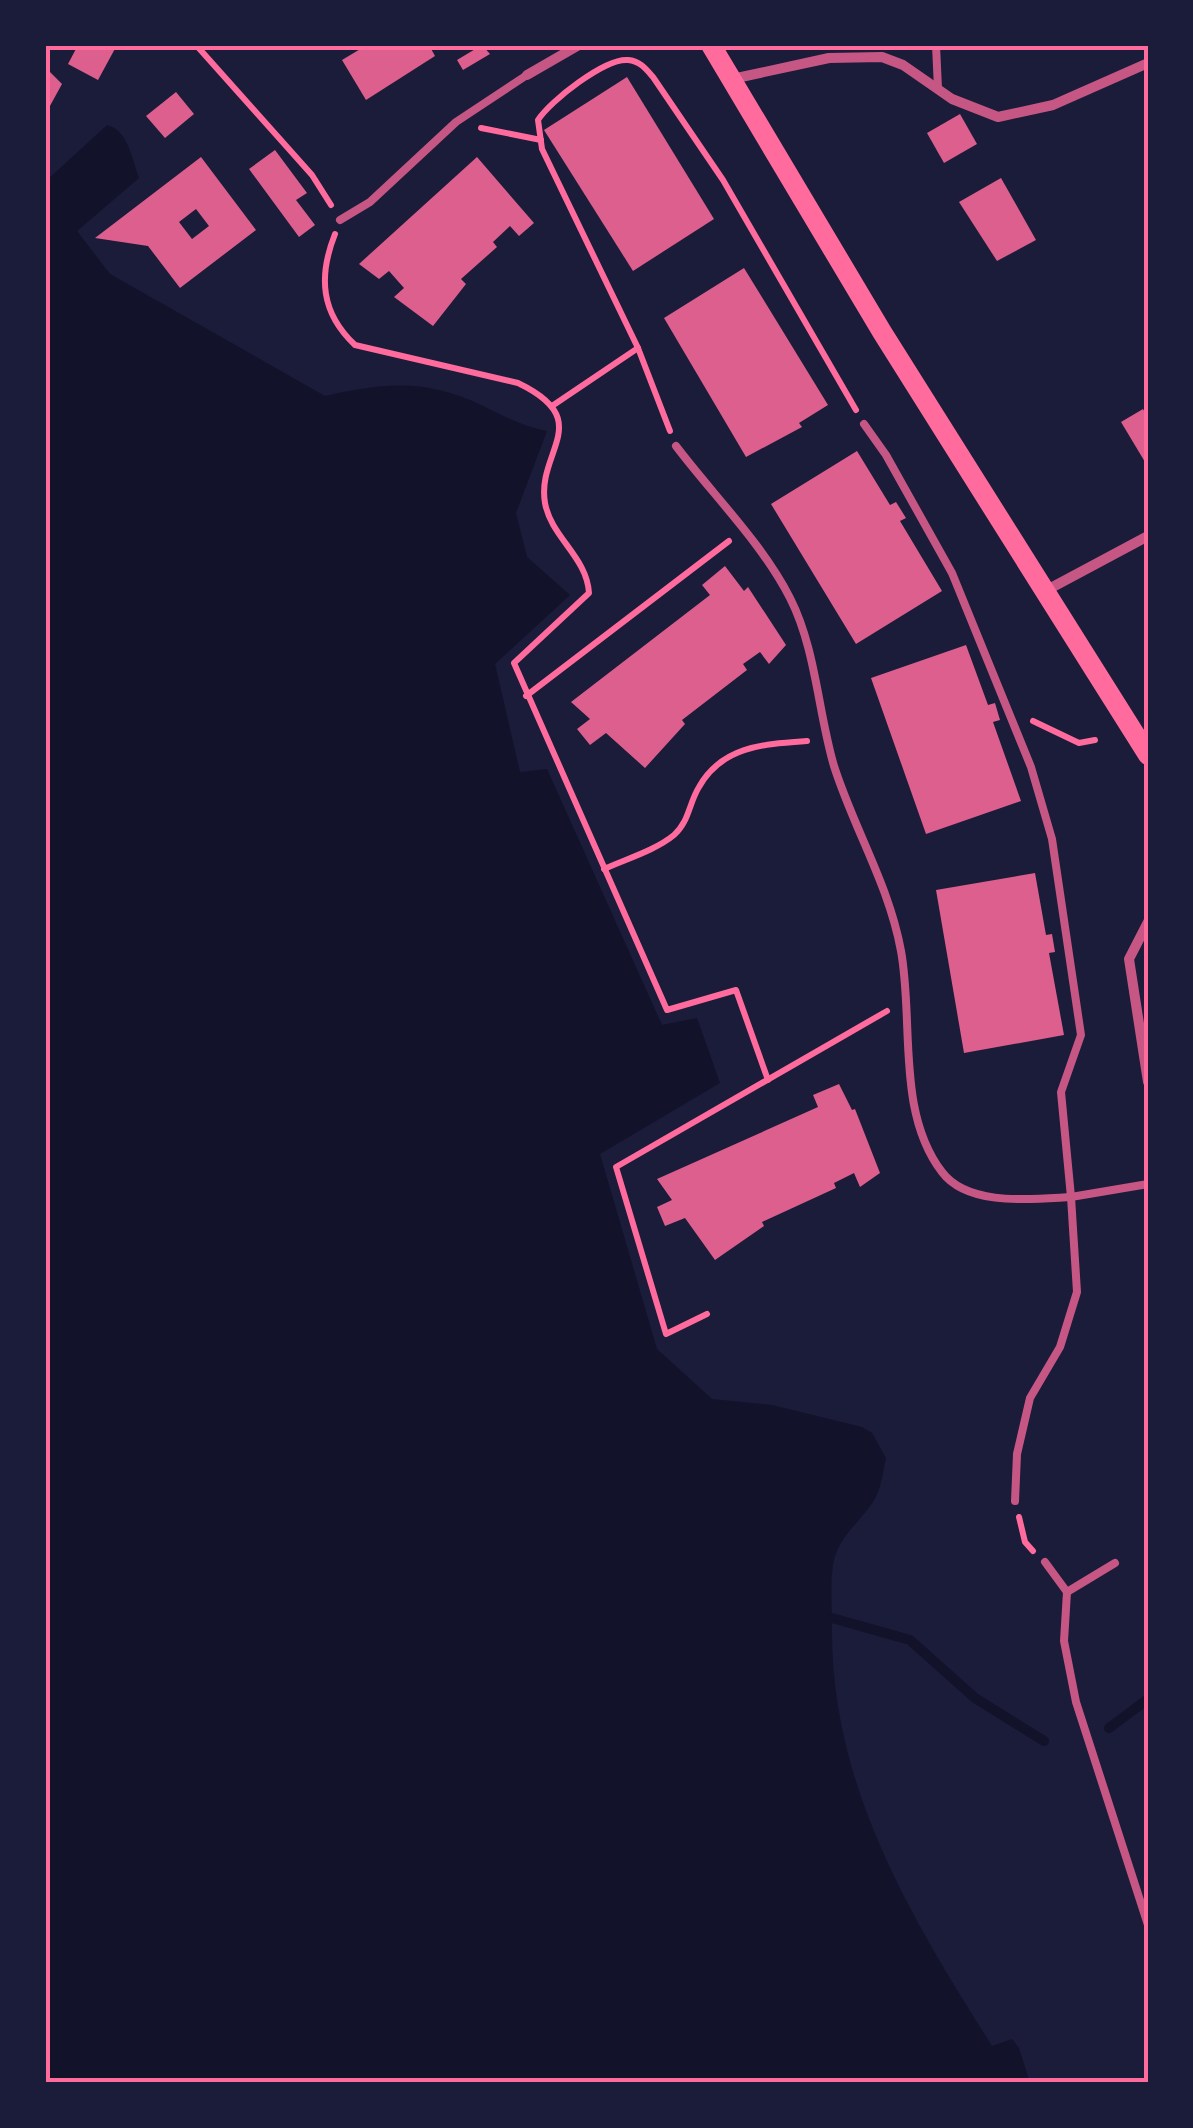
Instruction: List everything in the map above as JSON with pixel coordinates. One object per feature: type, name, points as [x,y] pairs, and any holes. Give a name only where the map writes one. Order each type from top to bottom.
[{"type":"main road","points":[[711,45],[882,332],[1148,755]]},
{"type":"street","points":[[526,75],[580,45]]},
{"type":"street","points":[[732,78],[856,54],[903,65],[983,114],[1015,115],[1053,105],[1148,63]]},
{"type":"street","points":[[1046,590],[1148,536]]},
{"type":"street","points":[[1148,922],[1129,960],[1148,1082]]},
{"type":"lane","points":[[936,45],[938,89]]},
{"type":"lane","points":[[340,220],[370,202],[456,122],[526,75]]},
{"type":"lane","points":[[864,424],[886,455],[952,574],[1031,767],[1052,839],[1081,1034],[1061,1092],[1076,1292],[1060,1346],[1030,1398],[1018,1454],[1015,1500]]},
{"type":"lane","points":[[676,446],[789,598],[804,636],[835,768],[878,866],[901,951],[920,1135],[944,1176],[972,1192],[1018,1200],[1071,1197],[1148,1184]]},
{"type":"lane","points":[[1044,1562],[1068,1592],[1064,1642],[1076,1702],[1148,1925]]},
{"type":"lane","points":[[1068,1592],[1115,1563]]},
{"type":"path","points":[[196,45],[312,175],[340,220],[322,284],[328,309],[340,330],[355,345],[518,383],[540,394],[552,406],[559,444],[544,500],[551,520],[580,562],[589,593],[514,663],[668,1010],[736,990],[768,1080]]},
{"type":"path","points":[[676,446],[638,348],[541,140],[538,120],[546,108],[600,68],[626,59],[641,64],[724,180],[864,424]]},
{"type":"path","points":[[456,122],[541,140]]},
{"type":"path","points":[[552,406],[638,348]]},
{"type":"path","points":[[526,696],[742,531]]},
{"type":"path","points":[[1064,736],[1079,743],[1094,740]]},
{"type":"path","points":[[604,869],[673,836],[686,821],[699,787],[726,754],[770,743],[828,740]]},
{"type":"path","points":[[706,1314],[666,1334],[616,1166],[906,1001]]},
{"type":"path","points":[[1015,1500],[1026,1542],[1044,1562]]},
{"type":"shaded area","points":[[107,125],[125,139],[139,178],[77,231],[110,274],[325,396],[385,386],[423,387],[462,397],[547,431],[516,513],[527,557],[570,595],[495,664],[520,772],[547,769],[662,1025],[697,1018],[720,1083],[600,1154],[657,1349],[712,1399],[772,1405],[862,1427],[872,1433],[886,1458],[876,1497],[844,1539],[833,1565],[835,1684],[845,1740],[860,1794],[905,1898],[992,2046],[1012,2039],[1019,2048],[1030,2083],[45,2083],[45,182]]},
{"type":"building","points":[[78,45],[117,45],[98,80],[68,64]]},
{"type":"building","points":[[367,45],[429,45],[435,56],[366,100],[342,60]]},
{"type":"building","points":[[482,45],[490,54],[463,70],[457,60]]},
{"type":"building","points":[[45,67],[62,84],[45,115]]},
{"type":"building","points":[[627,77],[714,219],[633,271],[544,130]]},
{"type":"building","points":[[176,92],[194,114],[165,138],[146,116]]},
{"type":"building","points":[[960,114],[977,144],[944,163],[927,133]]},
{"type":"building","points":[[275,150],[307,193],[296,200],[315,225],[299,237],[249,169]]},
{"type":"building","points":[[201,157],[256,230],[180,288],[148,246],[95,238]],"holes":[[[196,209],[209,226],[192,239],[179,222]]]},
{"type":"building","points":[[477,157],[534,223],[519,236],[510,226],[493,242],[497,247],[461,279],[466,284],[433,326],[394,297],[404,288],[389,271],[379,279],[359,264]]},
{"type":"building","points":[[1001,178],[1036,240],[997,261],[959,202]]},
{"type":"building","points":[[744,268],[828,405],[799,423],[802,427],[746,457],[664,318]]},
{"type":"building","points":[[1143,409],[1148,418],[1148,467],[1121,422]]},
{"type":"building","points":[[857,451],[890,505],[896,502],[906,518],[900,521],[942,591],[856,644],[771,504]]},
{"type":"building","points":[[725,566],[744,591],[748,587],[786,645],[769,664],[760,652],[743,664],[747,670],[682,720],[685,724],[645,768],[606,733],[590,745],[577,729],[590,719],[571,702],[710,595],[702,585]]},
{"type":"building","points":[[966,645],[988,705],[995,703],[1000,720],[993,722],[1021,801],[926,834],[871,678]]},
{"type":"building","points":[[1035,873],[1046,935],[1052,934],[1055,952],[1049,953],[1064,1035],[964,1053],[936,890]]},
{"type":"building","points":[[839,1084],[852,1110],[855,1109],[880,1173],[860,1187],[854,1173],[834,1183],[836,1188],[762,1222],[764,1226],[715,1260],[685,1218],[665,1226],[657,1207],[672,1200],[657,1179],[818,1107],[813,1095]]},
{"type":"waterway","points":[[832,1618],[910,1640],[975,1698],[1044,1741]]},
{"type":"waterway","points":[[1109,1728],[1148,1699]]}]
